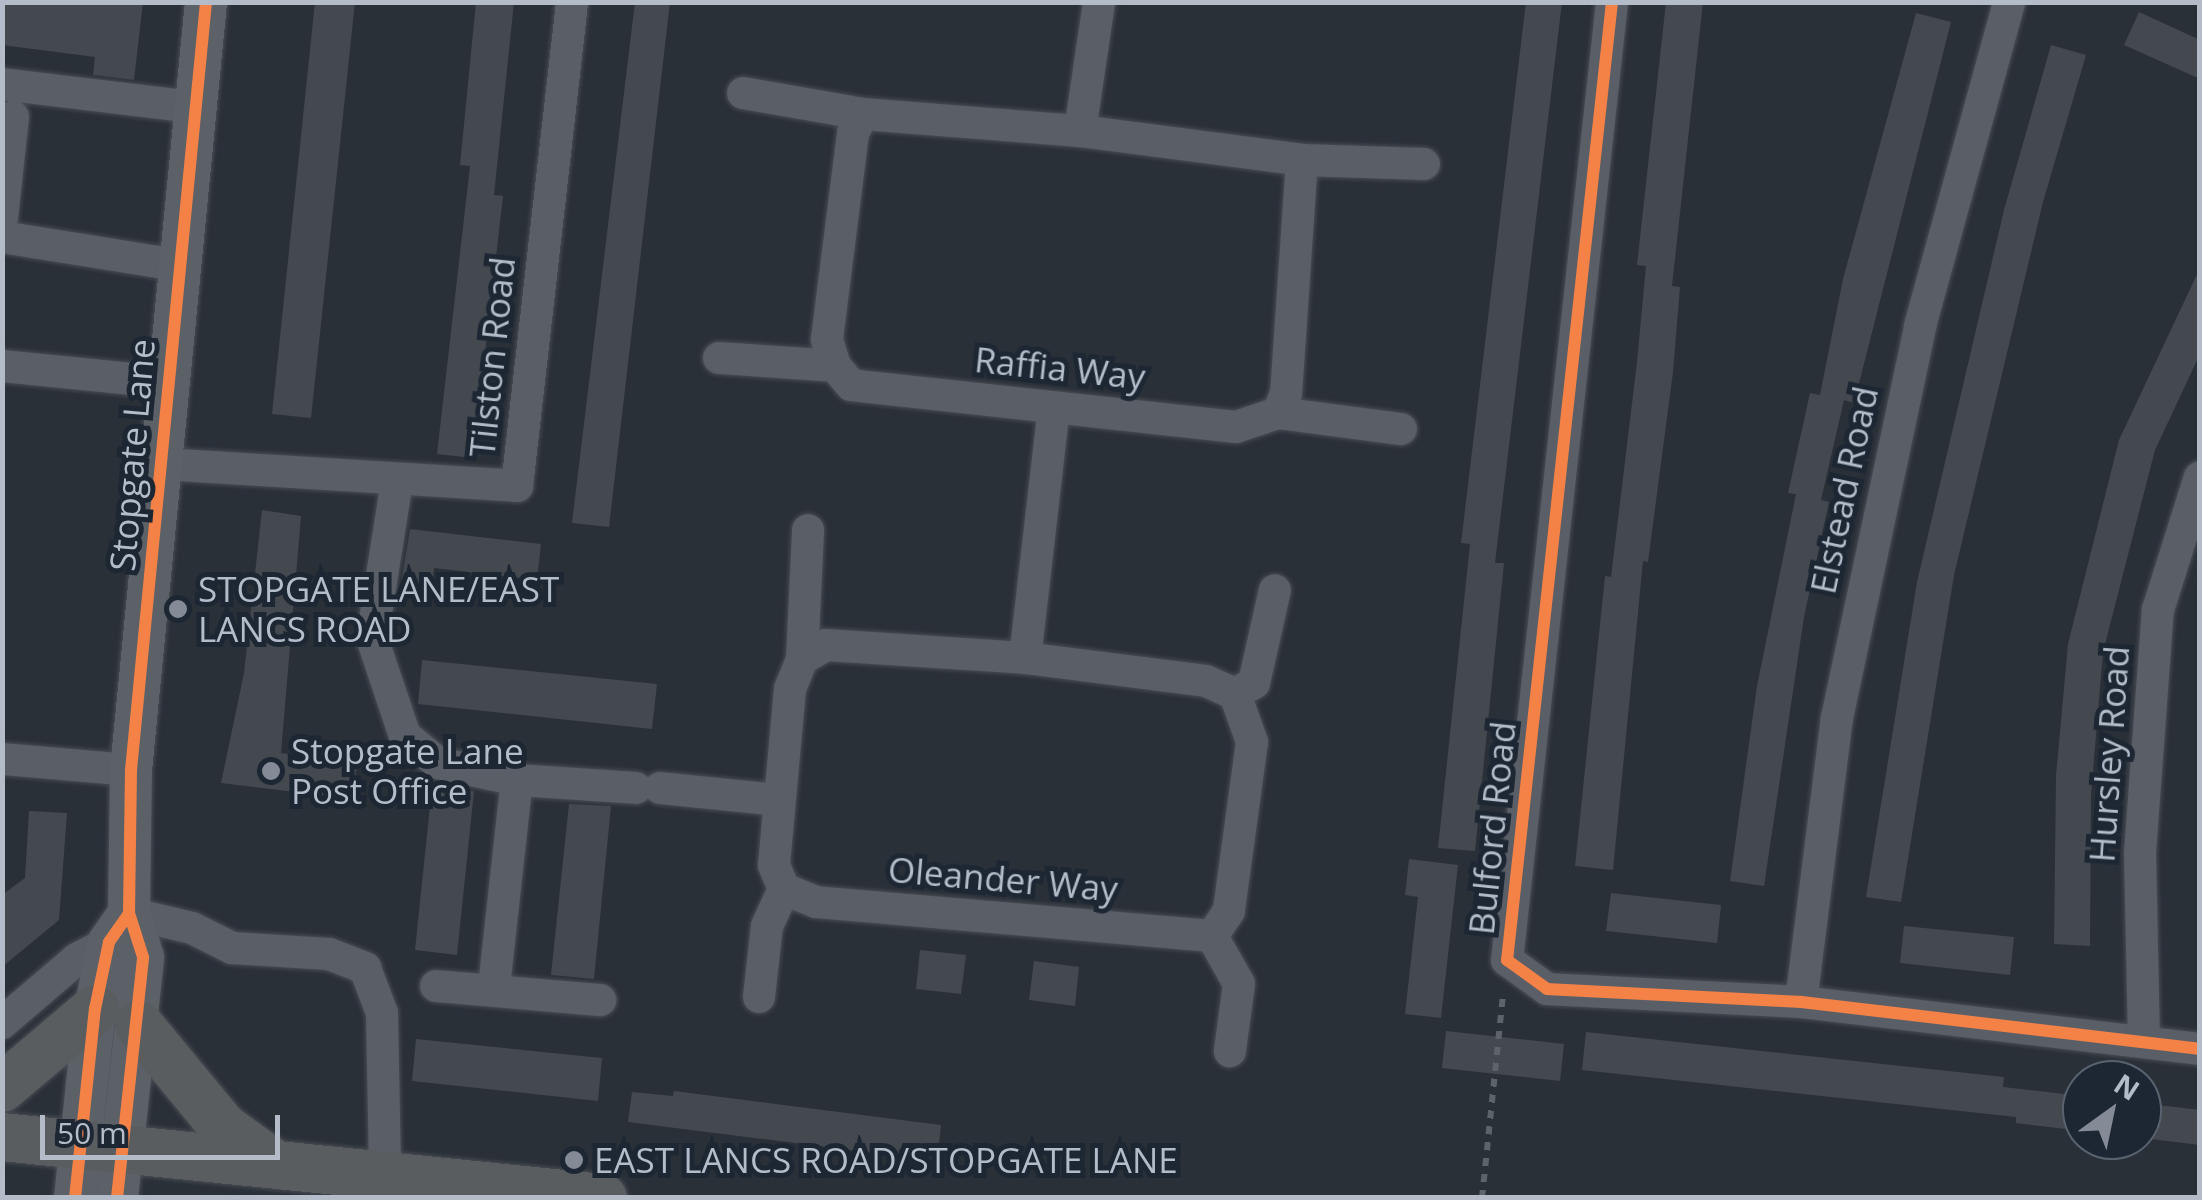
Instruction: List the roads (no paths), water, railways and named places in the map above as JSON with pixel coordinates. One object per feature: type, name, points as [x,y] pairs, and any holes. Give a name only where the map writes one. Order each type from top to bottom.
[{"type":"highway","points":[[2,1088],[117,1017],[223,1127],[268,1160]]},
{"type":"highway","points":[[2,1138],[384,1171],[603,1198]]},
{"type":"main road","name":"Stopgate Lane","points":[[117,1198],[103,1147],[117,1017],[119,928],[171,383],[177,265],[206,2]]},
{"type":"main road","name":"Stopgate Lane","points":[[75,1198],[103,1147]]},
{"type":"street","name":"Tilston Road","points":[[162,464],[517,486],[572,2]]},
{"type":"street","points":[[1080,131],[1098,2]]},
{"type":"street","name":"Bulford Road","points":[[1612,2],[1507,960],[1547,988],[1801,1002],[2200,1049]]},
{"type":"street","name":"Elstead Road","points":[[1801,1002],[1837,718],[1920,326],[2009,2]]},
{"type":"street","points":[[2,84],[193,107]]},
{"type":"street","points":[[743,93],[863,114],[1080,131],[1302,160],[1424,164]]},
{"type":"street","points":[[719,358],[836,366],[828,339],[852,132],[863,114]]},
{"type":"street","points":[[2,218],[13,117]]},
{"type":"street","points":[[1302,160],[1286,392],[1278,413],[1401,429]]},
{"type":"street","points":[[2,237],[177,265]]},
{"type":"street","points":[[2,366],[171,383]]},
{"type":"street","name":"Raffia Way","points":[[836,366],[851,385],[1054,408],[1236,426],[1278,413]]},
{"type":"street","points":[[1024,658],[1054,408]]},
{"type":"street","name":"Hursley Road","points":[[2144,1042],[2140,853],[2158,610],[2200,477]]},
{"type":"street","points":[[397,481],[372,638],[405,736],[438,763],[517,780],[778,800]]},
{"type":"street","points":[[759,997],[767,926],[784,889],[774,864],[778,800],[790,689],[802,658],[808,530]]},
{"type":"street","points":[[1235,694],[1254,683],[1275,590]]},
{"type":"street","points":[[802,658],[826,645],[1024,658],[1206,680],[1235,694],[1252,742],[1230,911],[1212,936],[1239,984],[1230,1052]]},
{"type":"street","points":[[2,759],[132,770]]},
{"type":"street","points":[[494,987],[517,780]]},
{"type":"street","name":"Oleander Way","points":[[784,889],[816,902],[1212,936]]},
{"type":"street","points":[[2,1023],[76,959],[119,928],[192,928],[232,948],[329,954],[365,968],[382,1013],[384,1171]]},
{"type":"street","points":[[436,986],[494,987],[600,1000]]},
{"type":"place","name":"STOPGATE LANE/EAST LANCS ROAD","points":[[178,609]]},
{"type":"place","name":"Stopgate Lane Post Office","points":[[271,771]]},
{"type":"place","name":"EAST LANCS ROAD/STOPGATE LANE","points":[[574,1160]]}]
